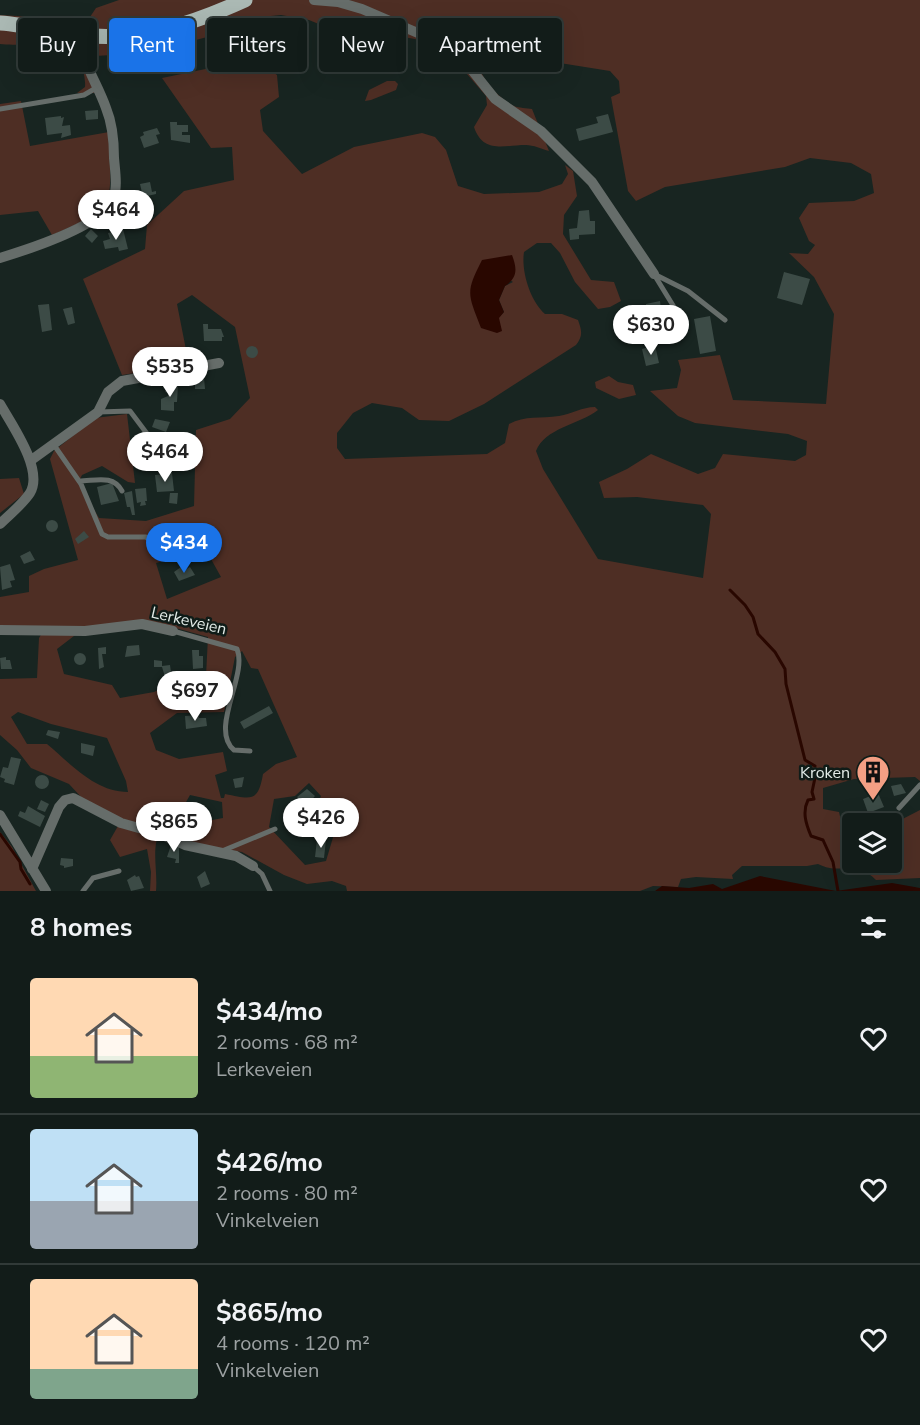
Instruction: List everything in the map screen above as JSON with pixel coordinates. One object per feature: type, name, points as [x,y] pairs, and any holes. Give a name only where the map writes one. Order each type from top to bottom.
[{"type":"main road","points":[[97,36],[116,37],[155,33],[187,24],[245,0]]},
{"type":"main road","points":[[0,22],[18,25]]},
{"type":"street","points":[[314,0],[338,2],[362,9],[455,49],[495,99],[541,131],[592,182],[654,274]]},
{"type":"street","points":[[0,258],[68,233],[94,219],[112,202],[115,187],[112,126],[106,106],[89,72]]},
{"type":"street","points":[[30,461],[98,412],[108,392],[122,381],[219,363]]},
{"type":"street","points":[[0,404],[30,461],[34,480],[31,492],[0,524]]},
{"type":"street","name":"Lerkeveien","points":[[0,630],[85,631],[142,624],[173,631]]},
{"type":"street","points":[[32,869],[59,807],[65,800],[73,798],[121,823],[160,834],[185,845],[243,858],[253,866]]},
{"type":"street","points":[[0,815],[45,891]]},
{"type":"lane","points":[[0,109],[84,95],[96,88]]},
{"type":"lane","points":[[654,274],[688,291],[726,320]]},
{"type":"lane","points":[[654,274],[685,326]]},
{"type":"lane","points":[[98,412],[130,411],[148,435],[171,446]]},
{"type":"lane","points":[[54,445],[79,480],[102,534],[108,537],[146,537],[170,557]]},
{"type":"lane","points":[[79,480],[115,481],[122,490]]},
{"type":"lane","name":"Lerkeveien","points":[[173,631],[231,646],[238,652],[237,676],[226,720],[229,745],[238,751],[250,751]]},
{"type":"lane","points":[[899,808],[920,785]]},
{"type":"lane","points":[[221,852],[275,829]]},
{"type":"lane","points":[[253,866],[262,874],[270,891]]},
{"type":"lane","points":[[82,891],[93,878],[119,872]]},
{"type":"shaded area","points":[[119,0],[920,0],[920,781],[915,777],[854,779],[823,788],[823,809],[839,812],[842,824],[842,868],[818,864],[742,866],[732,875],[733,879],[696,877],[681,879],[678,887],[653,886],[640,891],[347,891],[346,886],[332,881],[307,884],[284,875],[242,852],[191,844],[196,823],[223,818],[222,802],[190,795],[172,827],[162,827],[158,835],[155,850],[156,891],[150,891],[151,872],[147,849],[120,857],[110,840],[122,819],[82,798],[69,784],[31,768],[17,750],[0,735],[0,679],[37,678],[39,638],[44,630],[0,628],[0,597],[29,592],[29,576],[44,569],[78,560],[50,459],[54,451],[95,418],[127,414],[135,483],[128,482],[102,466],[82,475],[78,483],[99,518],[146,521],[194,506],[196,430],[230,419],[250,398],[235,327],[192,295],[177,304],[189,365],[122,375],[83,279],[145,249],[147,225],[184,191],[234,180],[232,147],[211,148],[162,78],[207,69],[207,72],[273,72],[277,75],[279,97],[260,110],[263,131],[302,174],[354,147],[422,133],[435,137],[446,150],[458,186],[484,194],[539,192],[562,184],[568,174],[565,165],[573,171],[577,196],[564,215],[563,234],[591,280],[614,282],[621,301],[610,307],[598,309],[575,282],[560,253],[551,243],[537,243],[524,252],[523,260],[531,294],[545,314],[562,314],[578,320],[581,333],[576,345],[484,404],[449,421],[419,420],[402,408],[372,403],[353,413],[337,433],[337,448],[345,459],[487,454],[505,443],[509,424],[515,421],[559,416],[595,407],[598,410],[547,437],[536,451],[543,469],[598,559],[703,578],[711,514],[703,505],[637,497],[604,498],[599,482],[627,469],[651,454],[698,474],[715,468],[723,454],[795,461],[806,455],[807,441],[788,434],[695,423],[678,416],[650,391],[677,388],[681,370],[678,360],[720,355],[733,400],[826,404],[834,314],[814,277],[789,253],[808,254],[815,245],[809,241],[799,218],[809,203],[854,201],[874,193],[871,174],[851,163],[810,158],[785,167],[665,187],[636,201],[628,191],[611,97],[620,93],[619,81],[610,71],[562,63],[562,18],[418,18],[418,40],[406,38],[406,18],[319,18],[319,24],[307,18],[281,15],[269,18],[207,18],[207,37],[195,40],[195,18],[109,18],[109,55],[97,56],[97,18],[89,18],[96,8]],"holes":[[[482,260],[513,282],[505,286],[499,300],[504,312],[499,317],[499,323]],[[206,550],[221,577],[167,599],[156,563]],[[165,625],[208,637],[206,676],[180,679],[154,692],[120,698],[112,685],[64,674],[57,649],[87,626]],[[242,651],[251,668],[258,669],[297,757],[276,764],[263,774],[259,790],[252,797],[225,794],[224,798],[221,798],[215,775],[227,771],[223,752],[179,759],[156,750],[150,733],[177,713],[224,712],[235,657]],[[18,712],[51,724],[107,738],[126,781],[128,792],[116,791],[94,782],[47,744],[27,744],[11,717]],[[309,783],[321,796],[314,813],[319,826],[334,834],[326,861],[305,865],[269,827],[274,799],[295,796]]]},
{"type":"shaded area","points":[[0,15],[53,18],[18,18],[18,45],[0,44]]},
{"type":"shaded area","points":[[84,72],[95,72],[104,93],[77,93],[85,87]]},
{"type":"shaded area","points":[[465,72],[481,72],[500,97],[516,107],[532,109],[549,151],[529,145],[495,146],[483,141],[474,127],[487,105],[486,96]]},
{"type":"shaded area","points":[[387,81],[395,81],[398,84],[396,90],[365,101],[369,90]]},
{"type":"shaded area","points":[[21,101],[30,146],[109,132],[110,188],[106,203],[89,217],[52,235],[38,211],[0,215],[0,104]]},
{"type":"shaded area","points":[[512,255],[515,272],[499,300],[504,312],[499,318],[502,331],[497,333],[481,328],[471,300],[471,287],[482,260]]},
{"type":"shaded area","points":[[609,376],[618,382],[633,385],[636,395],[619,399],[596,388],[595,382]]},
{"type":"shaded area","points":[[19,478],[24,494],[0,513],[0,479]]},
{"type":"shaded area","points":[[920,810],[920,878],[876,880],[868,873],[902,873],[902,819]]},
{"type":"shaded area","points":[[0,832],[12,847],[36,891],[0,891]]},
{"type":"shaded area","points":[[760,876],[836,891],[655,891],[662,886],[689,888],[713,884],[722,889]]},
{"type":"shaded area","points":[[892,883],[920,888],[920,891],[836,891]]},
{"type":"building","points":[[98,110],[98,119],[86,120],[85,111]]},
{"type":"building","points":[[608,114],[613,132],[579,141],[576,129],[598,123],[596,117]]},
{"type":"building","points":[[61,116],[61,118],[64,117],[62,126],[70,125],[71,135],[61,138],[62,133],[47,135],[45,118]]},
{"type":"building","points":[[170,122],[177,122],[177,125],[188,125],[188,132],[182,132],[182,135],[190,135],[190,143],[171,140]]},
{"type":"building","points":[[157,128],[160,134],[156,135],[159,143],[144,148],[140,137],[144,135],[143,132]]},
{"type":"building","points":[[150,182],[152,192],[156,191],[156,194],[143,197],[140,184]]},
{"type":"building","points":[[589,210],[590,221],[595,221],[595,234],[579,235],[579,239],[570,240],[569,229],[577,228],[579,211]]},
{"type":"building","points":[[91,229],[98,236],[92,243],[85,236]]},
{"type":"building","points":[[123,229],[128,249],[119,251],[118,247],[105,249],[103,241],[110,239],[108,233]]},
{"type":"building","points":[[784,272],[810,279],[802,305],[777,298]]},
{"type":"building","points":[[660,301],[661,309],[656,310],[657,315],[645,317],[642,308],[646,307],[646,304]]},
{"type":"building","points":[[49,304],[52,330],[42,332],[38,305]]},
{"type":"building","points":[[72,307],[75,323],[68,325],[63,309]]},
{"type":"building","points":[[710,316],[716,351],[700,354],[694,319]]},
{"type":"building","points":[[678,321],[681,331],[672,334],[669,324]]},
{"type":"building","points":[[203,324],[208,324],[208,329],[221,329],[224,337],[222,341],[204,341]]},
{"type":"building","points":[[655,345],[659,363],[646,366],[642,349]]},
{"type":"building","points":[[254,346],[258,352],[254,358],[250,358],[246,350]]},
{"type":"building","points":[[195,378],[204,378],[205,389],[195,389]]},
{"type":"building","points":[[169,384],[178,384],[174,411],[161,410],[161,399],[168,396],[165,392]]},
{"type":"building","points":[[155,419],[170,422],[166,432],[152,427]]},
{"type":"building","points":[[173,452],[174,460],[164,462],[162,454]]},
{"type":"building","points":[[172,473],[174,491],[157,492],[155,475]]},
{"type":"building","points":[[112,483],[119,501],[101,505],[97,487]]},
{"type":"building","points":[[146,488],[146,505],[140,506],[141,502],[137,503],[135,489]]},
{"type":"building","points":[[132,491],[135,515],[132,515],[130,507],[127,507],[124,493]]},
{"type":"building","points":[[170,493],[178,493],[177,504],[169,503]]},
{"type":"building","points":[[54,520],[58,526],[54,532],[50,532],[46,524]]},
{"type":"building","points":[[84,531],[89,537],[78,544],[75,539]]},
{"type":"building","points":[[30,551],[35,560],[24,564],[20,556]]},
{"type":"building","points":[[10,564],[15,580],[10,581],[12,587],[2,590],[0,567]]},
{"type":"building","points":[[181,567],[183,571],[190,567],[195,575],[179,581],[174,572]]},
{"type":"building","points":[[139,645],[140,655],[125,657],[127,646]]},
{"type":"building","points":[[106,647],[106,654],[102,654],[104,667],[99,669],[98,648]]},
{"type":"building","points":[[192,650],[199,650],[199,656],[203,656],[203,668],[193,669]]},
{"type":"building","points":[[82,653],[86,659],[82,665],[78,665],[74,657]]},
{"type":"building","points":[[6,657],[6,660],[10,660],[12,669],[1,669],[0,658]]},
{"type":"building","points":[[154,660],[162,661],[162,666],[170,665],[172,679],[166,680],[162,667],[154,667]]},
{"type":"building","points":[[269,706],[273,713],[244,729],[240,722]]},
{"type":"building","points":[[198,715],[199,718],[206,718],[207,726],[186,729],[185,716]]},
{"type":"building","points":[[48,730],[60,732],[58,739],[46,735]]},
{"type":"building","points":[[81,743],[95,746],[93,756],[81,753]]},
{"type":"building","points":[[11,757],[21,759],[14,785],[4,782],[5,779],[0,777],[3,767],[8,768]]},
{"type":"building","points":[[42,775],[47,777],[49,782],[47,787],[42,789],[37,787],[35,782],[37,777]]},
{"type":"building","points":[[244,777],[242,787],[235,788],[233,779]]},
{"type":"building","points":[[901,784],[906,793],[894,796],[891,786]]},
{"type":"building","points":[[307,789],[315,796],[306,806],[297,797]]},
{"type":"building","name":"Kroken","points":[[878,793],[884,807],[868,813],[863,799]]},
{"type":"building","points":[[41,800],[49,804],[45,812],[37,809]]},
{"type":"building","points":[[28,806],[45,816],[40,827],[18,816],[20,811],[25,813]]},
{"type":"building","points":[[317,840],[326,840],[324,858],[315,857]]},
{"type":"building","points":[[171,845],[179,845],[179,863],[175,863],[176,859],[167,857]]},
{"type":"building","points":[[61,858],[73,859],[73,866],[64,868],[60,865]]},
{"type":"building","points":[[205,871],[210,884],[201,888],[197,877]]},
{"type":"building","points":[[135,875],[139,876],[144,888],[131,891],[127,880]]},
{"type":"waterway","points":[[730,590],[745,605],[753,617],[758,634],[775,652],[785,669],[786,684],[805,760],[815,766]]},
{"type":"waterway","points":[[816,773],[812,792],[814,799],[808,800],[805,818],[811,836],[823,840],[833,862],[838,891]]},
{"type":"waterway","points":[[0,834],[20,862],[21,869],[30,884]]},
{"type":"place","name":"Kroken","points":[[873,801]]}]
